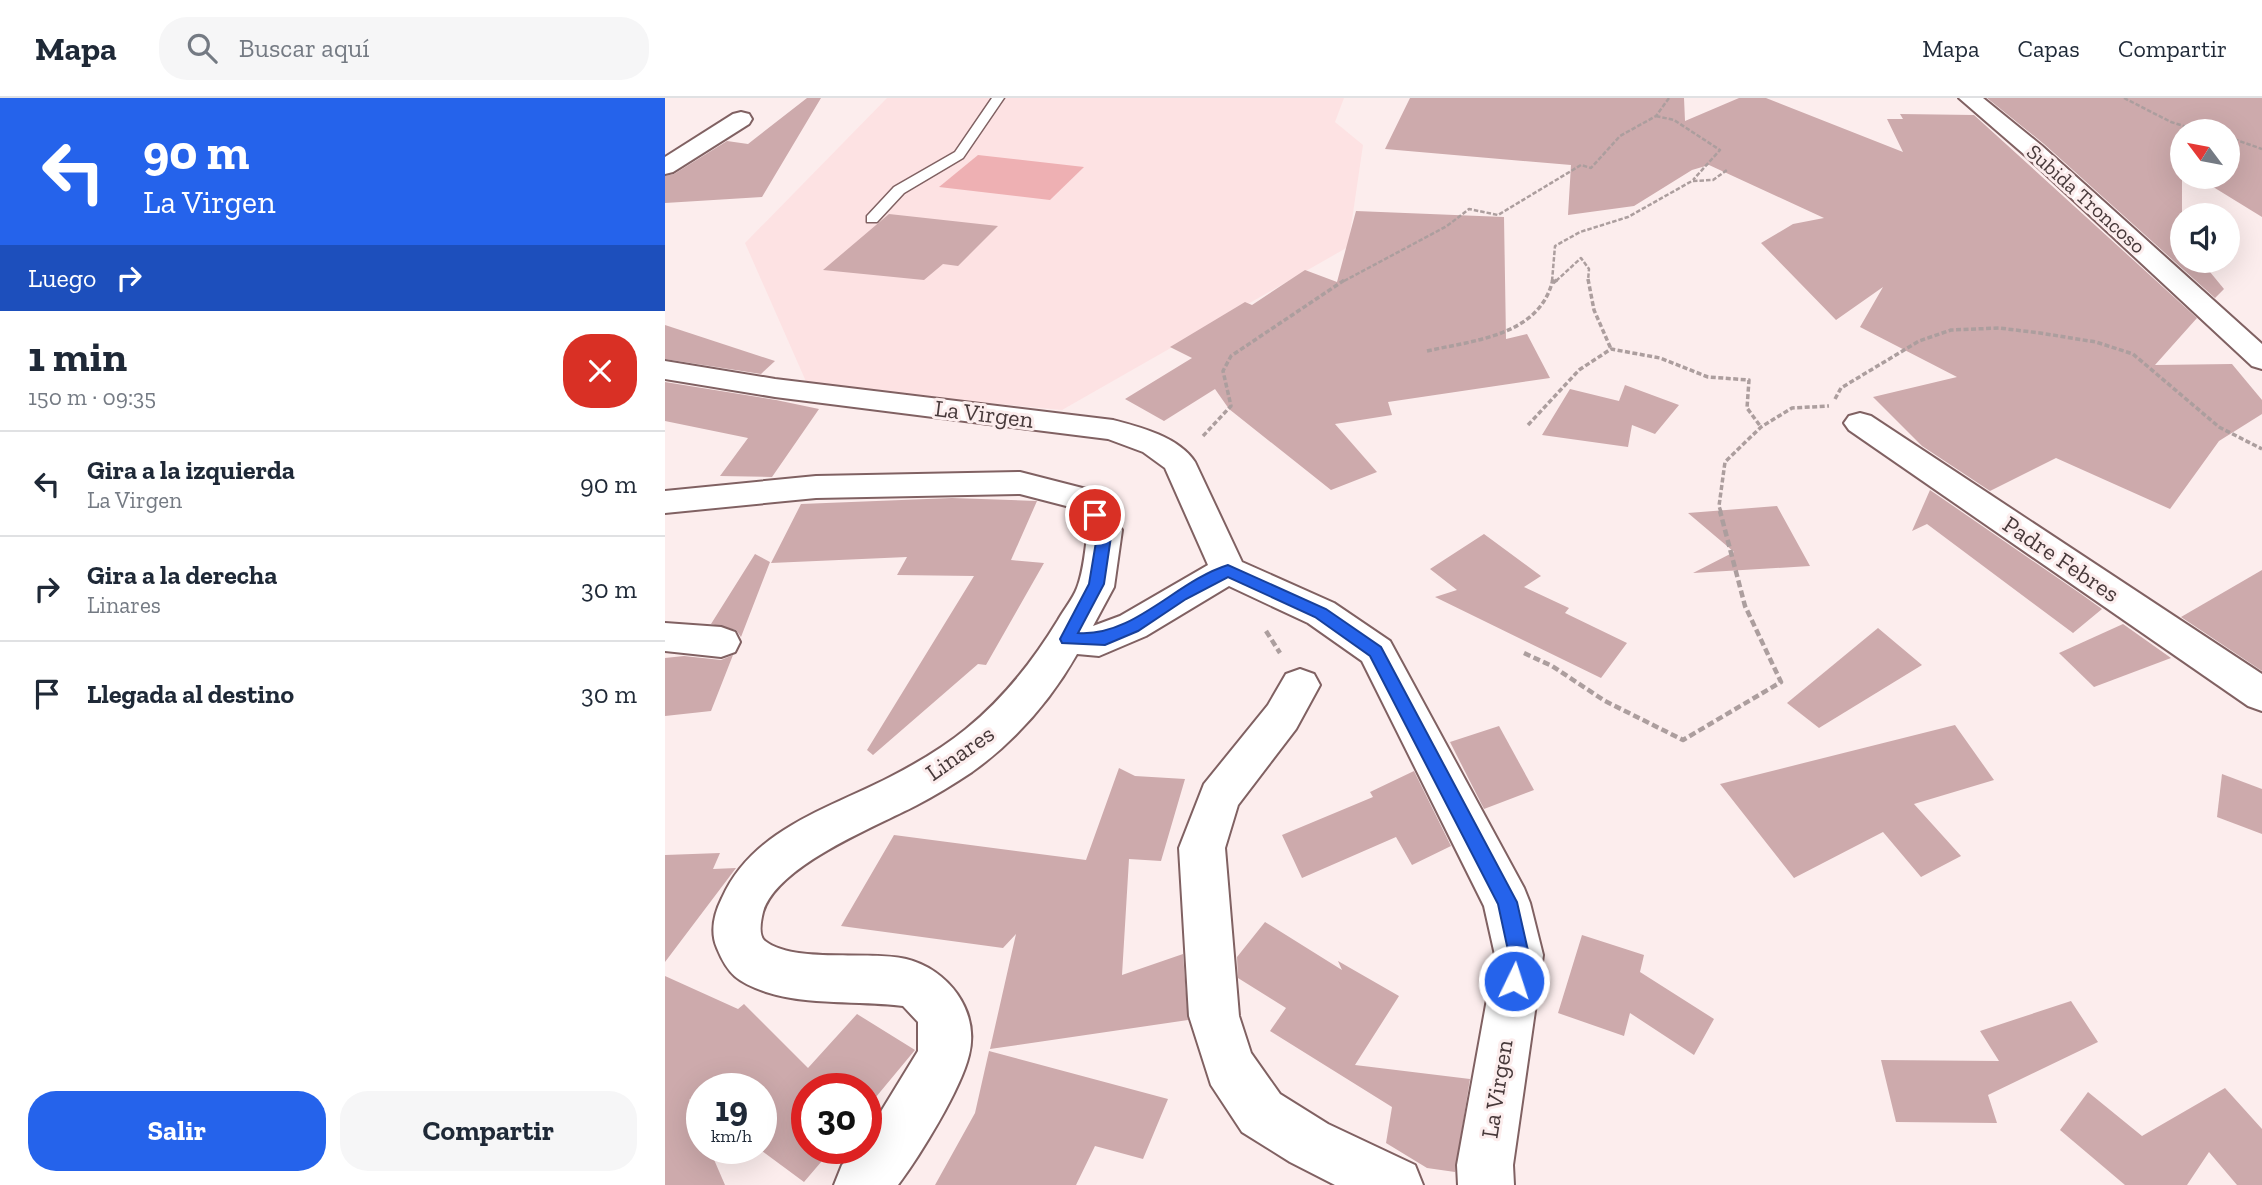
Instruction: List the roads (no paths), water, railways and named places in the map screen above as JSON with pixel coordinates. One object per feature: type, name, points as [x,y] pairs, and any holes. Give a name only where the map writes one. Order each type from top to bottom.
[{"type":"street","name":"Subida Troncoso","points":[[1970,98],[2034,151],[2262,360]]},
{"type":"street","points":[[665,167],[741,118]]},
{"type":"street","name":"La Virgen","points":[[665,370],[775,388],[1112,430],[1154,445],[1179,462],[1228,570],[1304,605],[1345,628],[1375,651],[1507,902],[1519,955],[1485,1165],[1486,1185]]},
{"type":"street","name":"Padre Febres","points":[[1845,414],[2262,695]]},
{"type":"street","name":"Linares","points":[[665,502],[816,487],[1020,483],[1086,500],[1105,530],[1097,584],[1067,639],[1036,687],[1013,714],[984,741],[905,790],[811,837],[776,862],[754,884],[741,906],[733,931],[740,949],[758,965],[782,974],[908,984],[934,1001],[945,1019],[943,1055],[916,1107],[873,1174],[862,1185]]},
{"type":"street","points":[[1067,639],[1099,641],[1133,626],[1181,595],[1228,570]]},
{"type":"street","points":[[665,637],[721,642]]},
{"type":"street","points":[[1300,685],[1282,717],[1219,797],[1202,848],[1214,1016],[1229,1067],[1261,1113],[1309,1143],[1395,1185]]},
{"type":"lane","points":[[872,219],[899,190],[959,155],[998,98]]}]
